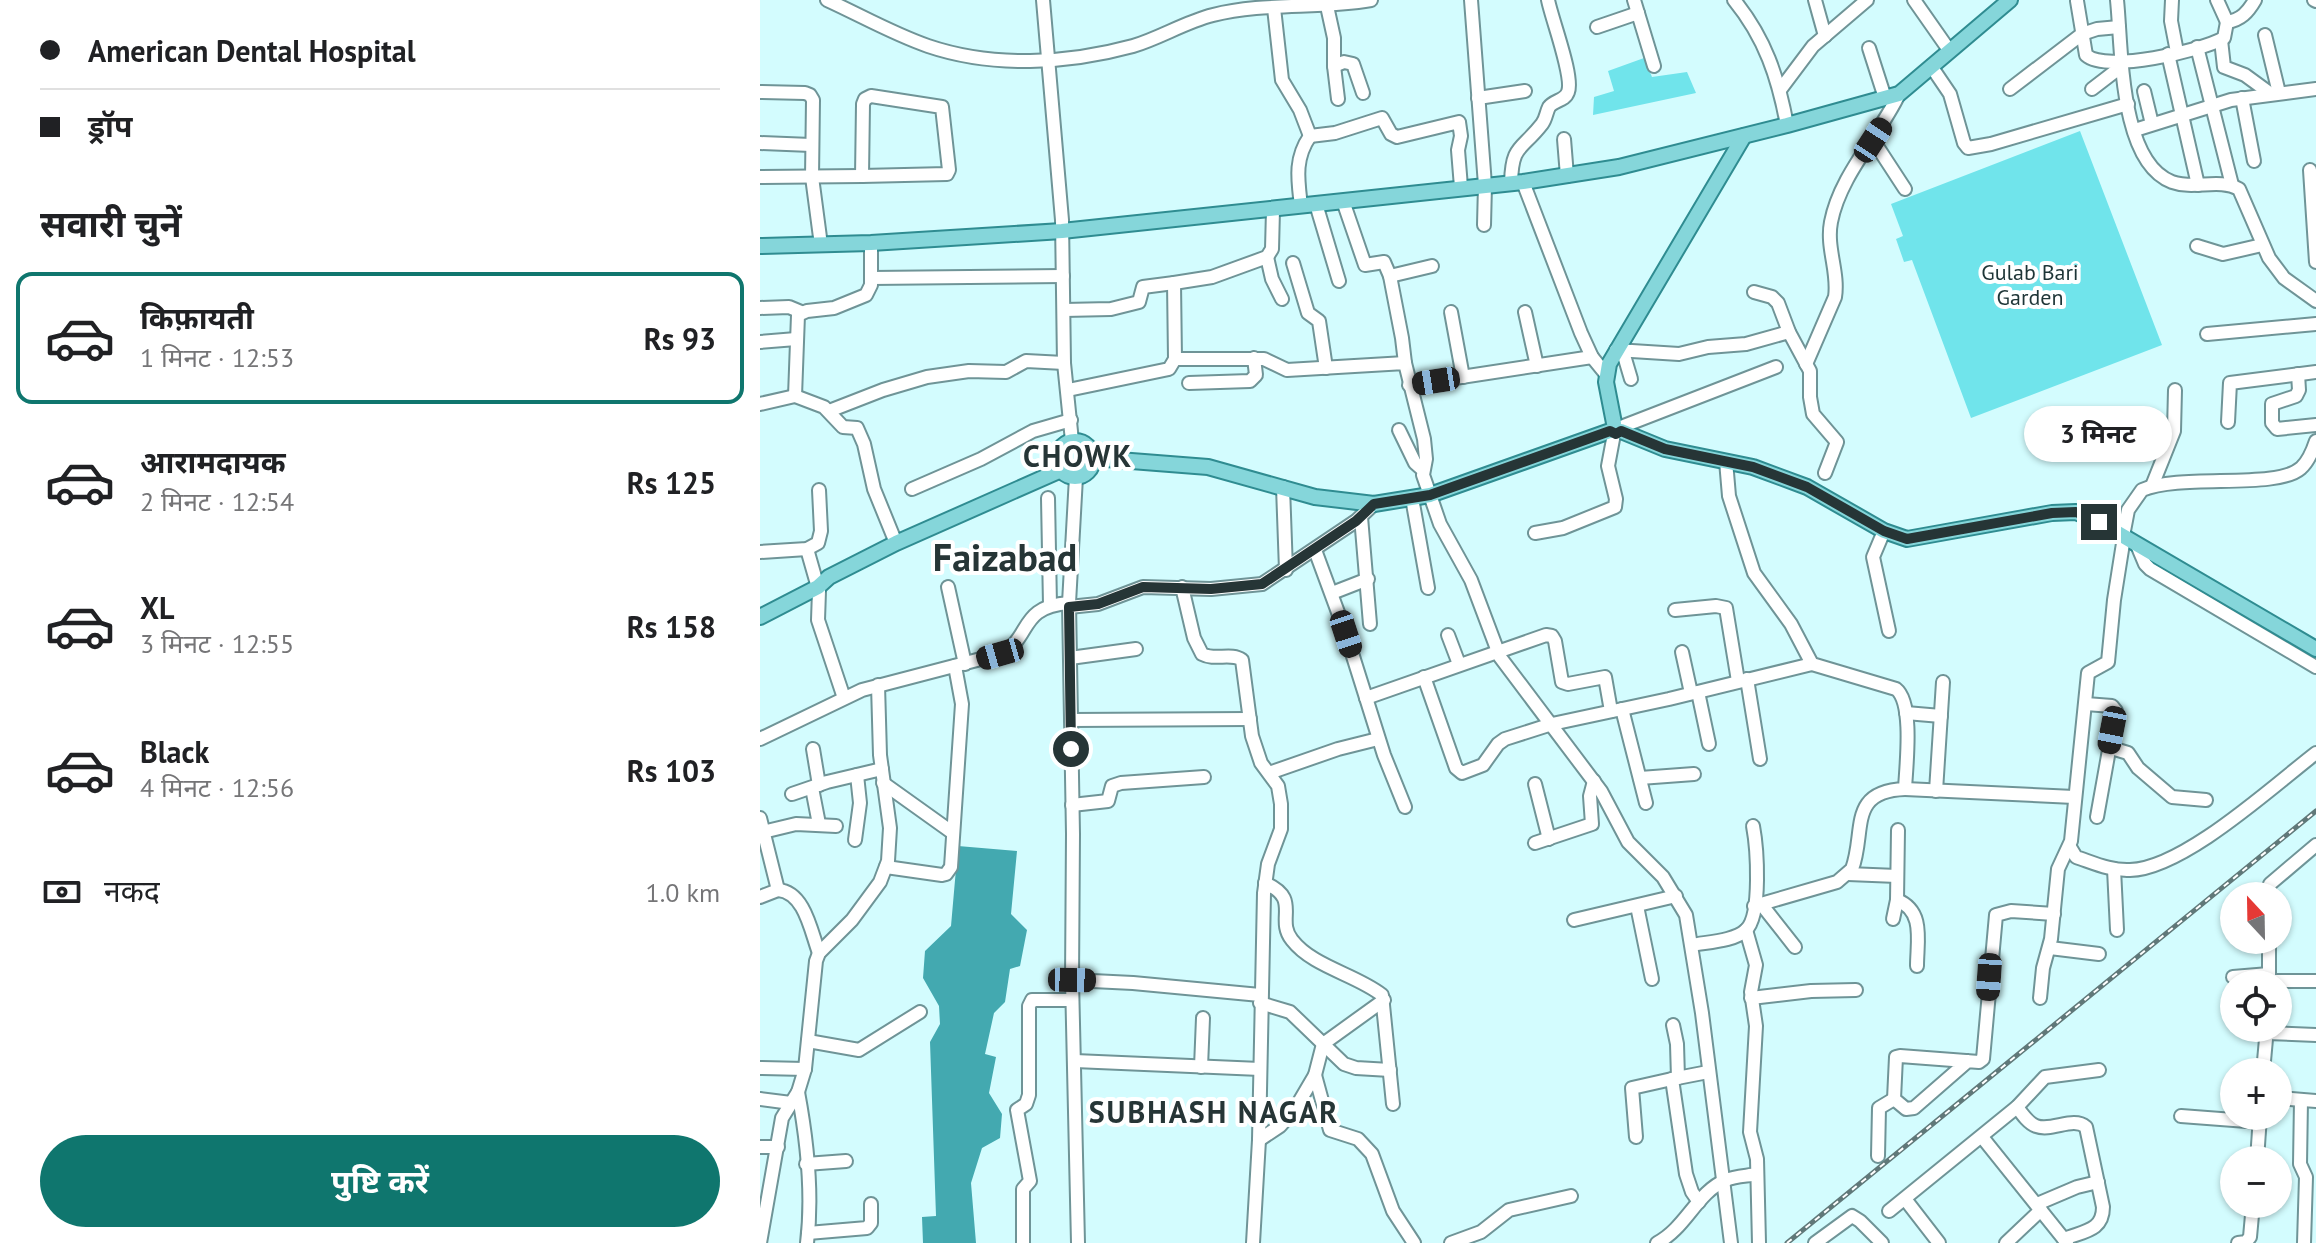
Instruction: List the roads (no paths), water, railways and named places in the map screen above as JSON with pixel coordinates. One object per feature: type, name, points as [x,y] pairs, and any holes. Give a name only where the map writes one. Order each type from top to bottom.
[{"type":"main road","points":[[760,246],[871,243],[1062,231],[1517,182],[1619,167],[1892,96],[2010,0]]},
{"type":"main road","points":[[1616,429],[1605,373],[1744,136]]},
{"type":"main road","points":[[1093,458],[1208,467],[1334,501],[1374,504],[1430,495],[1616,429],[1665,449],[1753,467],[1807,487],[1884,531],[1907,539],[2052,513],[2076,512],[2316,649]]},
{"type":"main road","points":[[1072,441],[1088,446],[1093,458],[1089,471],[1076,477],[1065,474],[1058,464],[1061,447],[1072,441]]},
{"type":"main road","points":[[760,608],[896,543],[1061,470]]},
{"type":"main road","points":[[760,617],[820,581]]},
{"type":"street","points":[[827,0],[842,3],[924,45],[945,51],[968,57],[1048,62],[1133,46],[1231,6],[1327,6],[1371,0]]},
{"type":"street","points":[[1043,0],[1062,231],[1064,363],[1072,441]]},
{"type":"street","points":[[1471,0],[1485,185],[1484,225]]},
{"type":"street","points":[[1548,0],[1569,87],[1565,98],[1551,105],[1541,126],[1516,151],[1517,182],[1592,357],[1605,373]]},
{"type":"street","points":[[1634,0],[1654,66]]},
{"type":"street","points":[[1734,0],[1763,41],[1780,90],[1787,125]]},
{"type":"street","points":[[1815,0],[1825,36]]},
{"type":"street","points":[[1780,90],[1804,55],[1867,0]]},
{"type":"street","points":[[1914,0],[1949,50]]},
{"type":"street","points":[[2117,0],[2128,104],[2143,154],[2159,174],[2177,184],[2232,185]]},
{"type":"street","points":[[2172,0],[2172,53],[2198,185]]},
{"type":"street","points":[[2077,1],[2084,49],[2089,58],[2122,63],[2221,40],[2226,34],[2227,22],[2217,0]]},
{"type":"street","points":[[2227,22],[2245,15],[2255,0]]},
{"type":"street","points":[[1327,6],[1334,38],[1338,99]]},
{"type":"street","points":[[1274,8],[1282,80],[1300,110],[1310,136]]},
{"type":"street","points":[[1597,27],[1638,13]]},
{"type":"street","points":[[2010,89],[2082,34],[2119,27]]},
{"type":"street","points":[[2265,35],[2275,94]]},
{"type":"street","points":[[2221,40],[2224,67],[2245,75],[2275,94]]},
{"type":"street","points":[[2197,47],[2232,185],[2242,193],[2262,245],[2284,278],[2316,301]]},
{"type":"street","points":[[1806,364],[1829,314],[1837,287],[1830,239],[1833,214],[1844,188],[1873,140],[1892,96],[1869,48]]},
{"type":"street","points":[[1334,66],[1344,62],[1353,64],[1363,93]]},
{"type":"street","points":[[2092,89],[2122,63]]},
{"type":"street","points":[[1931,66],[1950,94],[1968,148],[2128,104]]},
{"type":"street","points":[[2135,130],[2242,98],[2316,89]]},
{"type":"street","points":[[1478,98],[1525,91]]},
{"type":"street","points":[[2144,91],[2152,124]]},
{"type":"street","points":[[760,92],[810,95],[813,100],[812,177],[821,245]]},
{"type":"street","points":[[760,177],[812,177],[862,176],[947,174],[945,113],[942,107],[871,96],[865,99],[862,176]]},
{"type":"street","points":[[2242,98],[2254,161]]},
{"type":"street","points":[[1339,281],[1308,205],[1298,162],[1301,148],[1310,136],[1342,131],[1380,118],[1391,134],[1397,137],[1459,122],[1461,187]]},
{"type":"street","points":[[1564,139],[1567,176]]},
{"type":"street","points":[[1873,140],[1905,189]]},
{"type":"street","points":[[760,143],[811,145]]},
{"type":"street","points":[[2310,170],[2316,262]]},
{"type":"street","points":[[1343,201],[1365,265],[1384,262],[1390,276],[1409,385],[1424,439],[1426,459],[1423,470],[1430,495],[1440,524],[1471,580],[1497,650],[1519,685],[1594,781],[1628,842],[1663,877],[1686,915],[1731,1243]]},
{"type":"street","points":[[1064,310],[1124,307],[1139,302],[1143,287],[1212,277],[1267,257],[1272,249],[1273,210]]},
{"type":"street","points":[[760,308],[789,307],[801,312],[834,308],[866,295],[870,291],[871,243]]},
{"type":"street","points":[[2197,246],[2223,254],[2262,245]]},
{"type":"street","points":[[1267,257],[1272,279],[1282,299]]},
{"type":"street","points":[[1293,263],[1308,313],[1319,321],[1326,368]]},
{"type":"street","points":[[1390,276],[1432,266]]},
{"type":"street","points":[[871,278],[1063,276]]},
{"type":"street","points":[[1068,390],[1162,372],[1172,366],[1175,359],[1174,283]]},
{"type":"street","points":[[1754,292],[1775,299],[1812,376],[1810,397],[1813,414],[1837,442],[1825,473]]},
{"type":"street","points":[[795,396],[797,320],[801,312]]},
{"type":"street","points":[[1451,312],[1463,377]]},
{"type":"street","points":[[1525,312],[1537,366]]},
{"type":"street","points":[[2207,334],[2316,324]]},
{"type":"street","points":[[1631,379],[1620,351],[1686,353],[1708,347],[1746,344],[1789,332]]},
{"type":"street","points":[[760,342],[796,339]]},
{"type":"street","points":[[1409,385],[1592,357]]},
{"type":"street","points":[[1175,359],[1254,358],[1271,360],[1287,370],[1405,363]]},
{"type":"street","points":[[1189,383],[1250,381],[1256,375],[1254,358]]},
{"type":"street","points":[[829,411],[927,377],[969,371],[1006,372],[1026,361],[1064,363]]},
{"type":"street","points":[[1535,533],[1563,528],[1615,507],[1608,466],[1616,429],[1776,367]]},
{"type":"street","points":[[2228,422],[2230,383],[2316,372]]},
{"type":"street","points":[[2298,374],[2299,390],[2296,396],[2272,404],[2272,423],[2277,429],[2316,425]]},
{"type":"street","points":[[2152,486],[2174,431],[2175,390]]},
{"type":"street","points":[[760,404],[795,396],[829,411],[843,427],[853,427],[859,431],[874,489],[896,543]]},
{"type":"street","points":[[912,489],[981,459],[1033,431],[1071,420]]},
{"type":"street","points":[[1399,430],[1415,463],[1423,470]]},
{"type":"street","points":[[2040,998],[2043,968],[2050,948],[2059,863],[2070,847],[2088,673],[2108,662],[2114,600],[2128,539],[2128,510],[2142,490],[2152,486],[2283,477],[2302,468],[2316,441]]},
{"type":"street","points":[[1726,461],[1729,496],[1754,573],[1791,624],[1812,664]]},
{"type":"street","points":[[1076,477],[1069,605],[1072,1000],[1078,1243]]},
{"type":"street","points":[[1283,487],[1286,570]]},
{"type":"street","points":[[760,552],[807,549],[818,543],[819,490]]},
{"type":"street","points":[[1048,498],[1050,605]]},
{"type":"street","points":[[1412,498],[1428,588]]},
{"type":"street","points":[[760,739],[878,685],[1007,651],[1036,613],[1050,605],[1098,604],[1143,587],[1253,587],[1286,570],[1361,517],[1374,504]]},
{"type":"street","points":[[1361,517],[1370,624]]},
{"type":"street","points":[[1884,531],[1873,557],[1889,631]]},
{"type":"street","points":[[2128,539],[2150,569],[2316,667]]},
{"type":"street","points":[[807,549],[820,581],[818,620],[844,698]]},
{"type":"street","points":[[1315,550],[1332,593],[1378,739],[1405,807]]},
{"type":"street","points":[[1332,593],[1368,579]]},
{"type":"street","points":[[886,867],[931,875],[946,874],[951,867],[962,698],[948,587]]},
{"type":"street","points":[[1182,587],[1194,638],[1202,654],[1214,658],[1237,656],[1242,660],[1256,751],[1280,792],[1279,840],[1268,864],[1265,883],[1259,1140],[1253,1243]]},
{"type":"street","points":[[1675,610],[1726,608],[1760,759]]},
{"type":"street","points":[[1448,635],[1459,664]]},
{"type":"street","points":[[1366,698],[1537,636],[1552,636],[1562,682],[1568,684],[1605,677],[1646,803]]},
{"type":"street","points":[[1070,658],[1136,649]]},
{"type":"street","points":[[1682,652],[1709,744]]},
{"type":"street","points":[[1424,677],[1458,772],[1483,765],[1505,739],[1552,724],[1812,664],[1896,689],[1904,701],[1906,713],[1905,789]]},
{"type":"street","points":[[1936,791],[1943,682]]},
{"type":"street","points":[[760,1243],[782,1118],[805,1069],[816,961],[819,953],[852,920],[880,882],[890,849],[882,776],[878,685]]},
{"type":"street","points":[[2086,704],[2115,708],[2097,817]]},
{"type":"street","points":[[1906,713],[1941,716]]},
{"type":"street","points":[[1071,720],[1250,719]]},
{"type":"street","points":[[1269,773],[1378,739]]},
{"type":"street","points":[[2108,747],[2128,753],[2138,768],[2172,797],[2206,800]]},
{"type":"street","points":[[813,749],[819,824]]},
{"type":"street","points":[[2070,847],[2076,857],[2114,869],[2146,869],[2172,860],[2222,826],[2316,753]]},
{"type":"street","points":[[1640,778],[1694,774]]},
{"type":"street","points":[[792,794],[857,775],[882,776],[953,833]]},
{"type":"street","points":[[855,840],[860,803],[857,775]]},
{"type":"street","points":[[1072,805],[1108,801],[1112,786],[1121,783],[1204,777]]},
{"type":"street","points":[[1535,843],[1592,824],[1590,796],[1594,781]]},
{"type":"street","points":[[1535,784],[1549,839]]},
{"type":"street","points":[[1758,905],[1837,882],[1848,874],[1855,862],[1858,828],[1868,803],[1884,791],[1905,789],[2074,797]]},
{"type":"street","points":[[778,890],[765,862],[762,825],[836,826]]},
{"type":"street","points":[[1692,945],[1739,935],[1750,924],[1758,905],[1758,858],[1753,826]]},
{"type":"street","points":[[1893,919],[1897,900],[1898,830]]},
{"type":"street","points":[[2272,882],[2316,845]]},
{"type":"street","points":[[2114,869],[2117,930]]},
{"type":"street","points":[[1848,874],[1897,876]]},
{"type":"street","points":[[1265,883],[1279,890],[1284,898],[1286,928],[1293,941],[1306,952],[1377,992],[1384,1000],[1393,1104]]},
{"type":"street","points":[[760,897],[778,890],[789,892],[801,906],[819,953]]},
{"type":"street","points":[[1574,920],[1676,896]]},
{"type":"street","points":[[1897,900],[1909,906],[1917,920],[1917,966]]},
{"type":"street","points":[[1758,905],[1795,947]]},
{"type":"street","points":[[1637,906],[1652,979]]},
{"type":"street","points":[[1894,1099],[1896,1057],[1979,1062],[1983,1059],[1996,915],[2011,911],[2054,914]]},
{"type":"street","points":[[1746,930],[1756,965],[1751,998],[1756,1026],[1750,1132],[1756,1152],[1759,1243]]},
{"type":"street","points":[[2050,948],[2099,954]]},
{"type":"street","points":[[1072,980],[1133,983],[1260,999],[1290,1012],[1350,1067],[1390,1070]]},
{"type":"street","points":[[2292,980],[2316,981]]},
{"type":"street","points":[[1751,998],[1811,991],[1856,990]]},
{"type":"street","points":[[1023,1243],[1022,1195],[1030,1176],[1017,1115],[1018,1108],[1026,1104],[1029,1095],[1029,1006],[1035,999],[1072,1000]]},
{"type":"street","points":[[1259,1140],[1286,1120],[1315,1075],[1323,1044],[1384,1000]]},
{"type":"street","points":[[808,1041],[859,1050],[920,1012]]},
{"type":"street","points":[[1201,1067],[1203,1018]]},
{"type":"street","points":[[1673,1025],[1677,1037],[1675,1079],[1686,1174],[1699,1202]]},
{"type":"street","points":[[2292,1033],[2316,1035]]},
{"type":"street","points":[[1075,1061],[1260,1069]]},
{"type":"street","points":[[1894,1099],[1906,1109],[1914,1108],[1968,1061]]},
{"type":"street","points":[[760,1068],[805,1069]]},
{"type":"street","points":[[1889,1211],[2017,1107],[2045,1077],[2099,1070]]},
{"type":"street","points":[[1636,1137],[1632,1088],[1708,1072]]},
{"type":"street","points":[[1315,1075],[1330,1130],[1358,1139],[1372,1154],[1393,1211],[1414,1243]]},
{"type":"street","points":[[760,1099],[794,1098]]},
{"type":"street","points":[[794,1098],[806,1164],[808,1238],[867,1228],[871,1223],[871,1204]]},
{"type":"street","points":[[1878,1156],[1879,1108],[1894,1099]]},
{"type":"street","points":[[2292,1099],[2316,1101]]},
{"type":"street","points":[[2301,1100],[2300,1164],[2306,1177],[2304,1243]]},
{"type":"street","points":[[1982,1137],[2066,1241],[2102,1222],[2103,1207],[2085,1124],[2040,1127],[2029,1122],[2017,1107]]},
{"type":"street","points":[[2181,1116],[2220,1117]]},
{"type":"street","points":[[760,1147],[778,1147]]},
{"type":"street","points":[[806,1164],[846,1161]]},
{"type":"street","points":[[1657,1243],[1674,1233],[1699,1202],[1723,1181],[1757,1174]]},
{"type":"street","points":[[2006,1243],[2039,1207],[2077,1187],[2098,1182]]},
{"type":"street","points":[[1451,1243],[1481,1232],[1509,1210],[1571,1196]]},
{"type":"street","points":[[1905,1199],[1939,1243]]},
{"type":"street","points":[[1815,1243],[1852,1216],[1882,1243]]},
{"type":"street","points":[[2238,1243],[2246,1242],[2250,1237],[2252,1218]]},
{"type":"railway","points":[[1787,1243],[2316,811]]},
{"type":"district","name":"CHOWK","points":[[1078,457]]},
{"type":"district","name":"Faizabad","points":[[1005,558]]},
{"type":"district","name":"SUBHASH NAGAR","points":[[1214,1113]]},
{"type":"park label","name":"Gulab Bari Garden","points":[[2030,284]]}]
